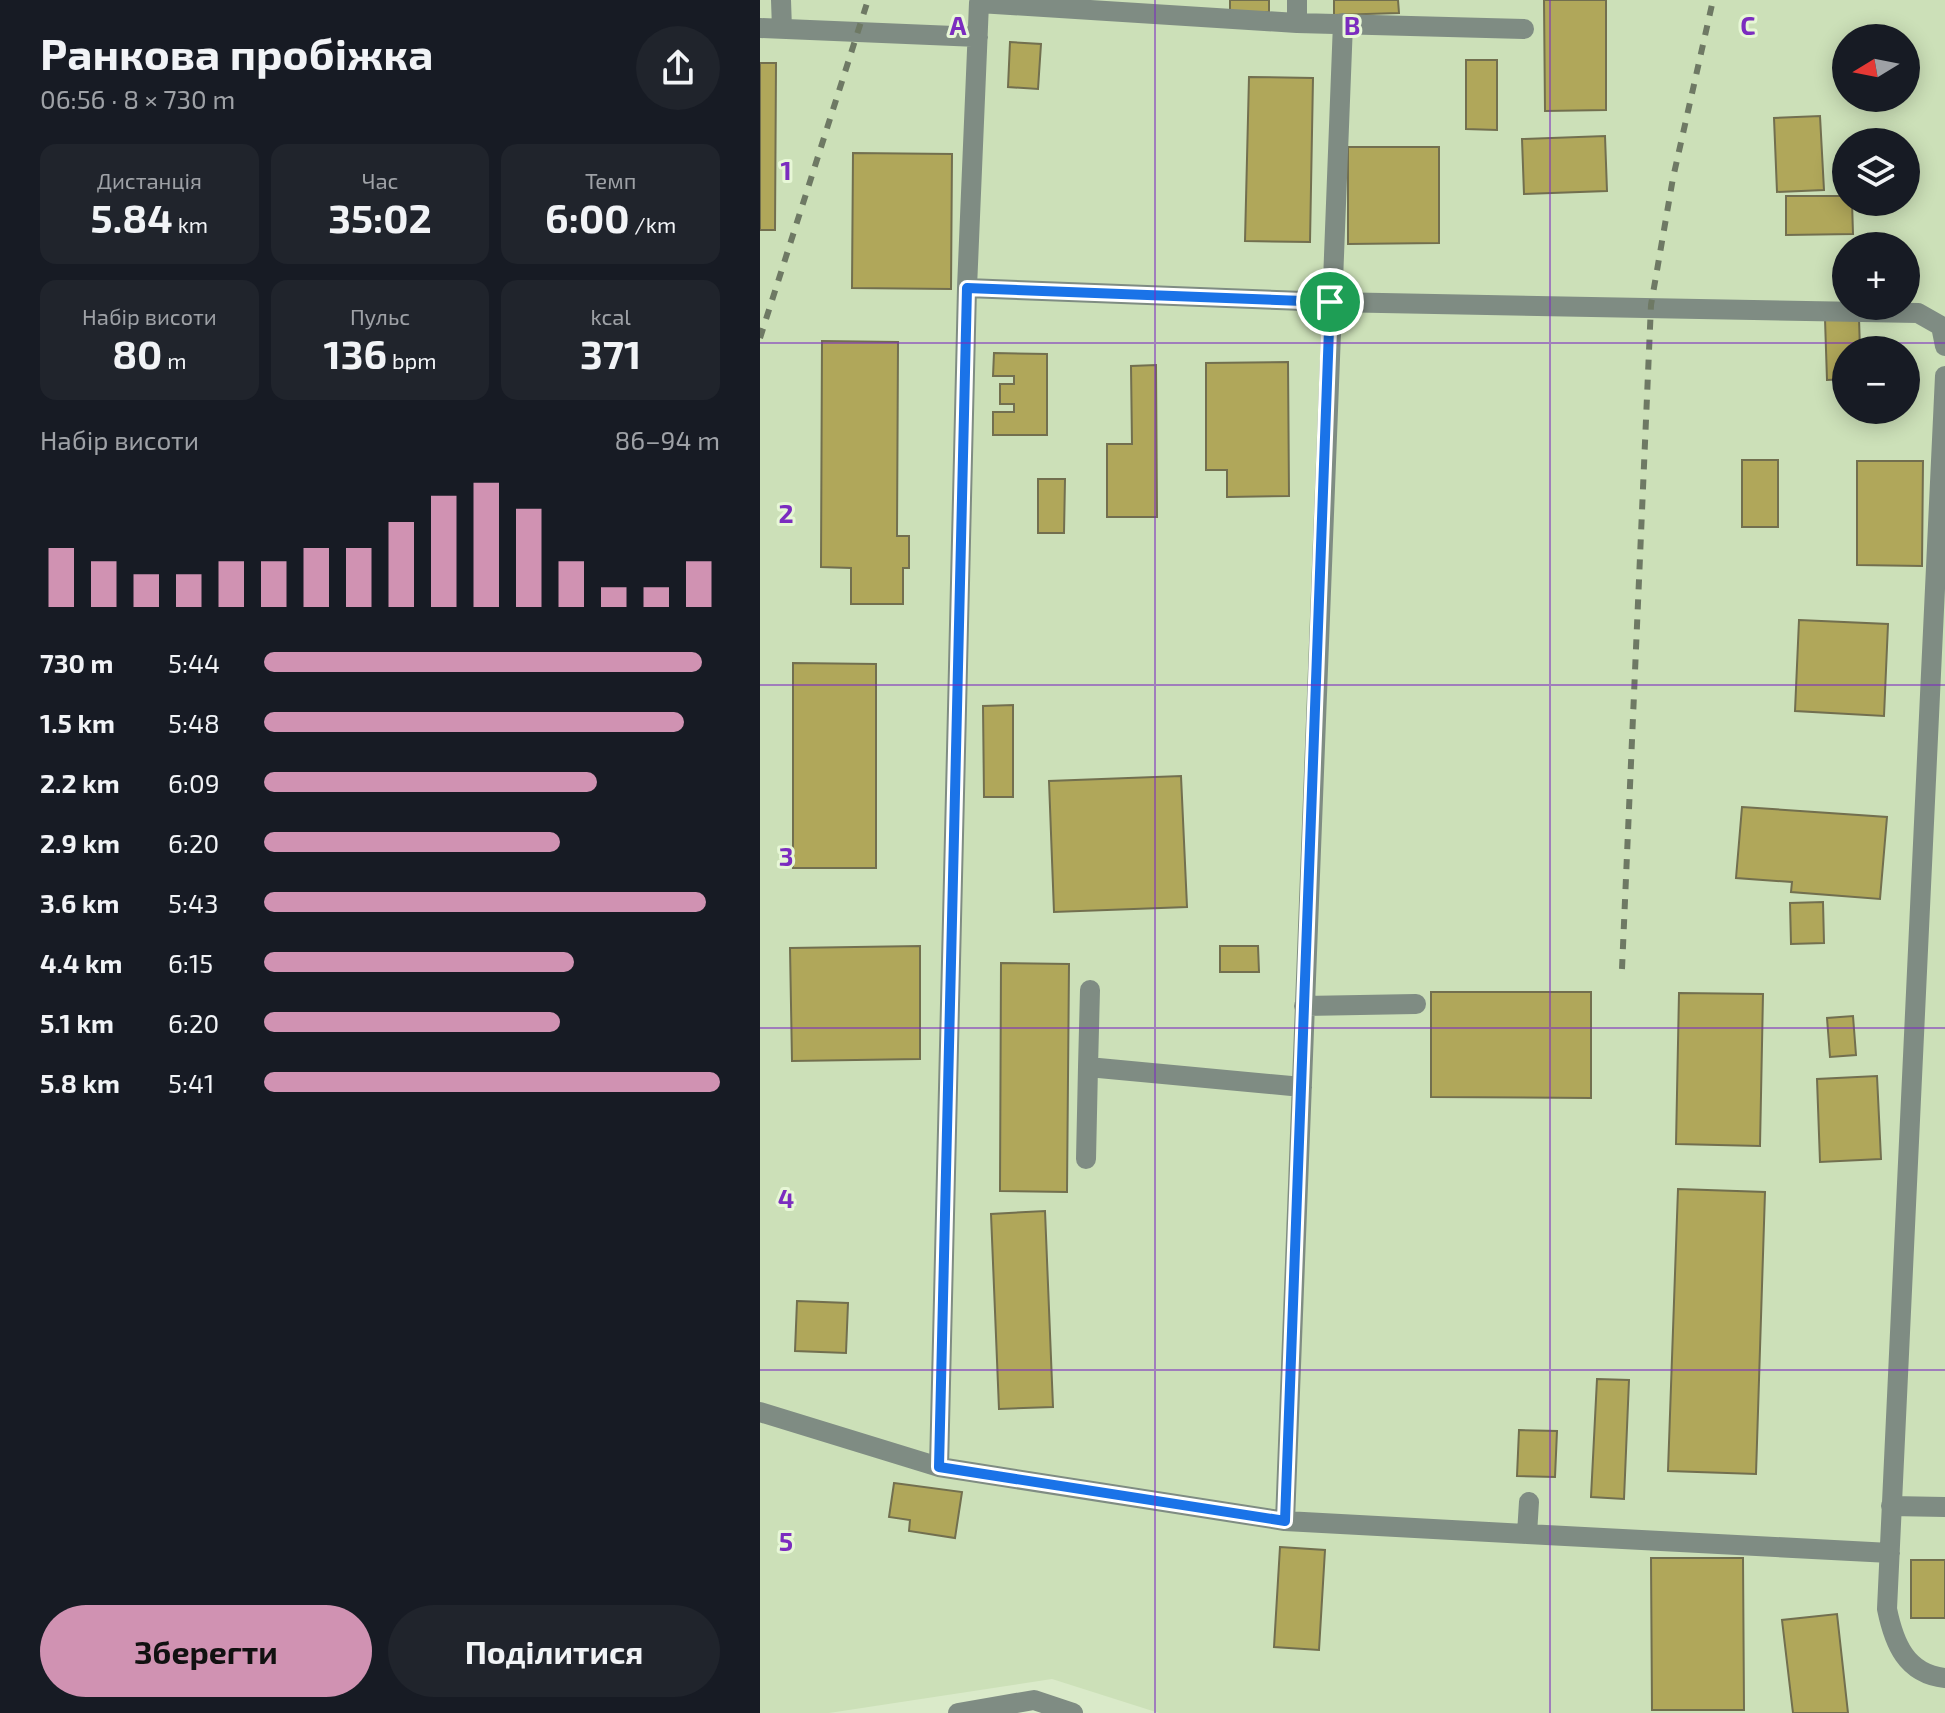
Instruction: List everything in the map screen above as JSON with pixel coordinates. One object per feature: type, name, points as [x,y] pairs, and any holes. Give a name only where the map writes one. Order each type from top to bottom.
[{"type":"street","points":[[781,0],[782,29]]},
{"type":"street","points":[[1297,0],[1297,23]]},
{"type":"street","points":[[939,1467],[967,288],[980,1],[1297,23],[1524,29]]},
{"type":"street","points":[[1285,1521],[1343,23]]},
{"type":"street","points":[[760,28],[978,37]]},
{"type":"street","points":[[967,288],[1330,302],[1918,313],[1941,326],[1945,346]]},
{"type":"street","points":[[1945,376],[1887,1609],[1893,1637],[1914,1667],[1945,1678]]},
{"type":"street","points":[[1086,1159],[1090,990]]},
{"type":"street","points":[[1304,1006],[1416,1004]]},
{"type":"street","points":[[1088,1067],[1302,1087]]},
{"type":"street","points":[[760,1412],[939,1467],[1285,1521],[1890,1553]]},
{"type":"street","points":[[1527,1534],[1529,1502]]},
{"type":"street","points":[[1891,1506],[1945,1507]]},
{"type":"street","points":[[958,1713],[1034,1700],[1073,1713]]},
{"type":"shaded area","points":[[760,0],[1945,0],[1945,1713],[1159,1713],[1052,1679],[829,1713],[760,1713]]},
{"type":"building","points":[[1230,0],[1269,0],[1269,12],[1230,14]]},
{"type":"building","points":[[1334,0],[1398,0],[1399,13],[1334,15]]},
{"type":"building","points":[[1544,0],[1606,0],[1606,110],[1545,111]]},
{"type":"building","points":[[1010,42],[1041,44],[1038,89],[1008,87]]},
{"type":"building","points":[[1466,60],[1497,60],[1497,130],[1466,129]]},
{"type":"building","points":[[760,63],[776,63],[775,230],[760,230]]},
{"type":"building","points":[[1249,77],[1313,78],[1310,242],[1245,241]]},
{"type":"building","points":[[1820,116],[1824,190],[1777,192],[1774,118]]},
{"type":"building","points":[[1605,136],[1607,191],[1524,194],[1522,139]]},
{"type":"building","points":[[1348,147],[1439,147],[1439,243],[1348,244]]},
{"type":"building","points":[[853,153],[952,154],[951,289],[852,288]]},
{"type":"building","points":[[1786,196],[1832,196],[1832,216],[1852,216],[1853,232],[1786,235]]},
{"type":"building","points":[[1825,319],[1859,320],[1860,336],[1832,336],[1832,380],[1827,380]]},
{"type":"building","points":[[822,341],[898,342],[897,536],[909,536],[909,568],[903,568],[903,604],[851,604],[851,568],[821,567]]},
{"type":"building","points":[[994,353],[1047,354],[1047,435],[993,435],[993,412],[1014,412],[1014,404],[1000,404],[1000,384],[1014,384],[1014,376],[993,376]]},
{"type":"building","points":[[1288,362],[1289,496],[1227,497],[1227,470],[1206,470],[1206,363]]},
{"type":"building","points":[[1156,365],[1157,517],[1107,517],[1107,444],[1132,444],[1131,366]]},
{"type":"building","points":[[1742,460],[1778,460],[1778,527],[1742,527]]},
{"type":"building","points":[[1857,461],[1923,461],[1922,566],[1857,565]]},
{"type":"building","points":[[1038,479],[1065,479],[1064,533],[1038,533]]},
{"type":"building","points":[[1799,620],[1888,624],[1884,716],[1795,711]]},
{"type":"building","points":[[793,663],[876,664],[876,868],[793,868]]},
{"type":"building","points":[[1013,705],[1013,797],[984,797],[983,706]]},
{"type":"building","points":[[1181,776],[1187,907],[1054,912],[1049,781]]},
{"type":"building","points":[[1742,807],[1887,817],[1880,899],[1791,892],[1792,882],[1736,878]]},
{"type":"building","points":[[1823,902],[1824,943],[1791,944],[1790,903]]},
{"type":"building","points":[[920,946],[920,1059],[792,1061],[790,948]]},
{"type":"building","points":[[1220,946],[1258,946],[1259,972],[1220,972]]},
{"type":"building","points":[[1001,963],[1069,964],[1067,1192],[1000,1191]]},
{"type":"building","points":[[1431,992],[1591,992],[1591,1098],[1431,1097]]},
{"type":"building","points":[[1679,993],[1763,994],[1760,1146],[1676,1144]]},
{"type":"building","points":[[1853,1016],[1856,1055],[1830,1057],[1827,1018]]},
{"type":"building","points":[[1877,1076],[1881,1159],[1820,1162],[1817,1079]]},
{"type":"building","points":[[1678,1189],[1765,1192],[1756,1474],[1668,1471]]},
{"type":"building","points":[[1045,1211],[1053,1407],[999,1409],[991,1214]]},
{"type":"building","points":[[797,1301],[848,1303],[846,1353],[795,1351]]},
{"type":"building","points":[[1597,1379],[1629,1380],[1624,1499],[1591,1497]]},
{"type":"building","points":[[1519,1430],[1557,1431],[1555,1477],[1517,1476]]},
{"type":"building","points":[[894,1483],[962,1492],[955,1538],[909,1531],[910,1520],[889,1517]]},
{"type":"building","points":[[1280,1547],[1325,1550],[1319,1650],[1274,1647]]},
{"type":"building","points":[[1651,1558],[1743,1558],[1744,1710],[1652,1710]]},
{"type":"building","points":[[1911,1560],[1945,1560],[1945,1618],[1911,1618]]},
{"type":"building","points":[[1837,1614],[1848,1713],[1793,1713],[1782,1620]]},
{"type":"railway","points":[[760,338],[868,0]]},
{"type":"railway","points":[[1622,969],[1651,305],[1673,178],[1713,0]]},
{"type":"route","points":[[967,288],[1330,302],[1285,1521],[1094,1494],[939,1467],[967,288]]}]
